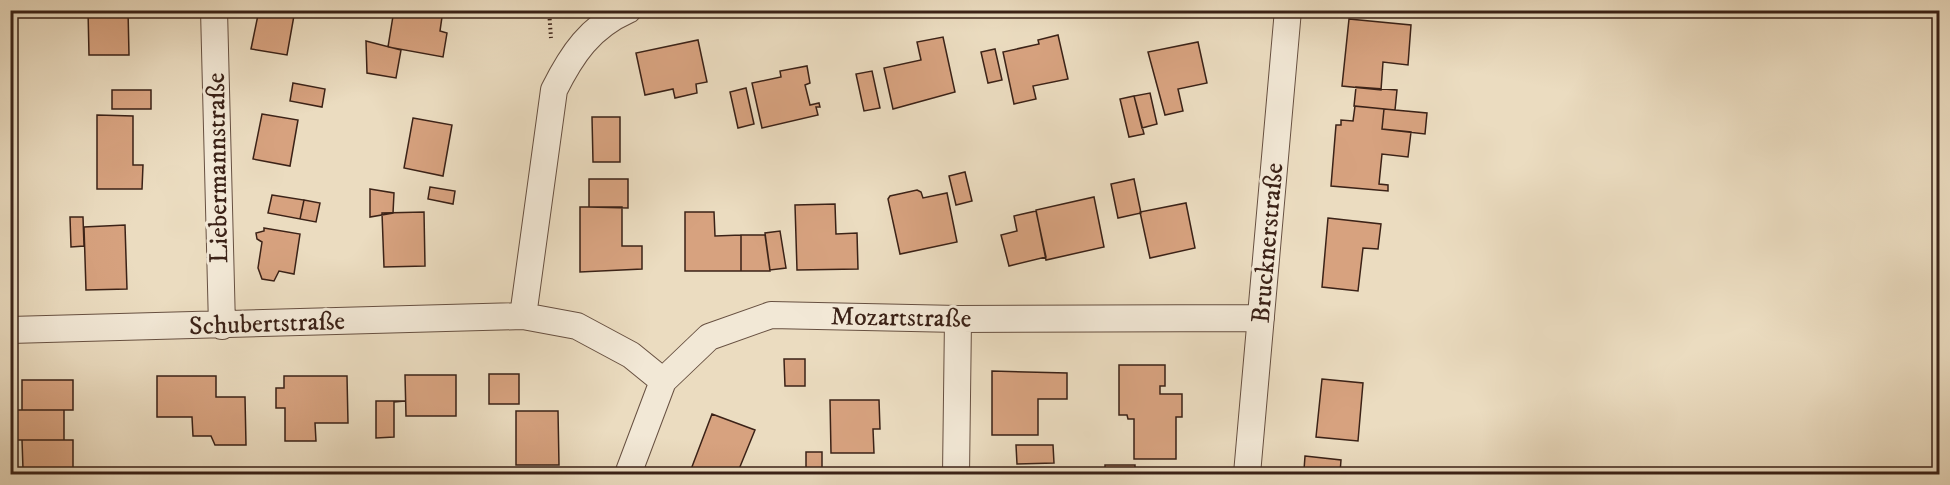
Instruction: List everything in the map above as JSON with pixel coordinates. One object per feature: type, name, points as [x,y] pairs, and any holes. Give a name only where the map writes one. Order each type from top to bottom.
[{"type":"street","name":"Liebermannstraße","points":[[214,10],[222,326]]},
{"type":"street","points":[[523,316],[554,90],[570,58],[588,36],[612,17],[628,10]]},
{"type":"street","name":"Brucknerstraße","points":[[1247,474],[1288,10]]},
{"type":"street","name":"Mozartstraße","points":[[628,474],[663,381],[709,337],[771,315],[958,319],[1261,318]]},
{"type":"street","name":"Schubertstraße","points":[[10,330],[523,316],[577,326],[631,355],[663,381]]},
{"type":"street","points":[[956,474],[958,319]]},
{"type":"building","points":[[88,10],[128,10],[129,55],[89,55]]},
{"type":"building","points":[[259,10],[295,10],[287,55],[251,49]]},
{"type":"building","points":[[394,10],[447,10],[446,17],[442,17],[440,31],[447,33],[443,57],[388,47]]},
{"type":"building","points":[[1349,19],[1411,25],[1408,65],[1383,62],[1381,90],[1342,86]]},
{"type":"building","points":[[1058,35],[1068,79],[1033,86],[1036,99],[1014,104],[1003,52],[1039,44],[1038,40]]},
{"type":"building","points":[[943,37],[955,92],[893,109],[884,68],[921,60],[917,42]]},
{"type":"building","points":[[698,40],[707,82],[696,84],[697,93],[675,98],[673,89],[645,95],[636,53]]},
{"type":"building","points":[[366,41],[401,50],[396,78],[367,73]]},
{"type":"building","points":[[1198,42],[1207,83],[1178,89],[1183,111],[1165,115],[1148,52]]},
{"type":"building","points":[[995,49],[1002,80],[988,83],[981,52]]},
{"type":"building","points":[[807,66],[810,83],[805,85],[810,105],[819,103],[820,107],[816,107],[818,115],[762,128],[752,83],[781,77],[780,71]]},
{"type":"building","points":[[872,71],[880,108],[864,111],[856,74]]},
{"type":"building","points":[[293,83],[325,89],[322,107],[290,101]]},
{"type":"building","points":[[1356,87],[1397,90],[1395,110],[1354,106]]},
{"type":"building","points":[[746,88],[754,124],[738,128],[730,92]]},
{"type":"building","points":[[112,90],[151,90],[151,109],[112,109]]},
{"type":"building","points":[[1150,93],[1157,124],[1142,128],[1134,96]]},
{"type":"building","points":[[1134,96],[1144,134],[1129,137],[1120,99]]},
{"type":"building","points":[[1355,106],[1384,109],[1382,129],[1411,132],[1408,157],[1382,154],[1379,184],[1388,185],[1388,191],[1331,186],[1336,125],[1341,125],[1341,120],[1353,121]]},
{"type":"building","points":[[1384,109],[1427,113],[1425,134],[1382,129]]},
{"type":"building","points":[[262,114],[298,120],[290,166],[253,159]]},
{"type":"building","points":[[97,115],[133,116],[133,165],[143,165],[142,189],[97,189]]},
{"type":"building","points":[[592,117],[620,117],[620,162],[593,162]]},
{"type":"building","points":[[413,118],[452,125],[443,176],[404,168]]},
{"type":"building","points":[[965,172],[972,201],[956,205],[949,176]]},
{"type":"building","points":[[589,179],[628,179],[628,208],[589,207]]},
{"type":"building","points":[[1134,179],[1141,213],[1118,218],[1111,184]]},
{"type":"building","points":[[430,187],[455,191],[453,204],[428,199]]},
{"type":"building","points":[[370,189],[394,193],[393,213],[370,217]]},
{"type":"building","points":[[917,190],[921,192],[923,198],[947,193],[957,242],[900,254],[888,199],[890,196]]},
{"type":"building","points":[[272,195],[304,200],[300,219],[268,213]]},
{"type":"building","points":[[1094,197],[1104,247],[1046,260],[1036,210]]},
{"type":"building","points":[[304,200],[320,203],[316,222],[300,219]]},
{"type":"building","points":[[10,202],[16,202],[16,231],[10,231]]},
{"type":"building","points":[[1186,203],[1195,248],[1150,258],[1140,212]]},
{"type":"building","points":[[835,204],[836,234],[857,233],[858,269],[797,270],[795,205]]},
{"type":"building","points":[[580,207],[622,207],[622,246],[642,246],[642,269],[580,272]]},
{"type":"building","points":[[1036,211],[1046,257],[1009,266],[1001,235],[1017,231],[1014,216]]},
{"type":"building","points":[[424,212],[425,266],[384,267],[382,213]]},
{"type":"building","points":[[685,212],[714,212],[715,236],[741,235],[741,271],[685,271]]},
{"type":"building","points":[[70,217],[83,217],[84,246],[71,247]]},
{"type":"building","points":[[1328,218],[1381,224],[1378,249],[1363,248],[1358,291],[1322,287]]},
{"type":"building","points":[[125,225],[127,289],[86,290],[84,227]]},
{"type":"building","points":[[264,228],[300,234],[294,274],[279,271],[274,281],[262,279],[258,268],[262,242],[257,239],[256,233],[264,231]]},
{"type":"building","points":[[780,231],[786,268],[770,270],[765,233]]},
{"type":"building","points":[[741,235],[765,235],[770,271],[741,271]]},
{"type":"building","points":[[784,359],[805,359],[805,386],[785,386]]},
{"type":"building","points":[[1119,365],[1165,365],[1165,386],[1160,386],[1160,394],[1182,394],[1182,417],[1176,417],[1176,459],[1134,459],[1134,419],[1128,419],[1127,415],[1119,415]]},
{"type":"building","points":[[992,371],[1067,373],[1067,399],[1038,399],[1038,435],[992,435]]},
{"type":"building","points":[[489,374],[519,374],[519,404],[489,404]]},
{"type":"building","points":[[405,375],[456,375],[456,416],[406,416]]},
{"type":"building","points":[[157,376],[216,376],[216,397],[245,397],[246,445],[215,445],[211,436],[193,436],[192,417],[157,417]]},
{"type":"building","points":[[284,376],[347,376],[348,423],[315,423],[316,441],[285,441],[285,408],[276,408],[276,388],[284,388]]},
{"type":"building","points":[[1322,379],[1363,383],[1358,441],[1316,437]]},
{"type":"building","points":[[22,380],[73,380],[73,410],[22,410]]},
{"type":"building","points":[[830,400],[879,400],[880,429],[873,429],[874,453],[831,453]]},
{"type":"building","points":[[376,401],[405,401],[394,402],[394,437],[376,438]]},
{"type":"building","points":[[13,410],[64,410],[64,440],[14,440]]},
{"type":"building","points":[[516,411],[558,411],[559,465],[516,465]]},
{"type":"building","points":[[712,414],[755,430],[737,474],[690,472]]},
{"type":"building","points":[[22,440],[73,440],[73,469],[23,469]]},
{"type":"building","points":[[1016,445],[1053,445],[1054,463],[1017,464]]},
{"type":"building","points":[[806,452],[822,452],[822,474],[806,474]]},
{"type":"building","points":[[1305,456],[1341,460],[1340,473],[1304,470]]},
{"type":"building","points":[[1105,465],[1135,465],[1135,474],[1105,474]]},
{"type":"building","points":[[14,469],[64,469],[64,474],[14,474]]},
{"type":"building","points":[[260,470],[291,470],[291,474],[260,474]]}]
